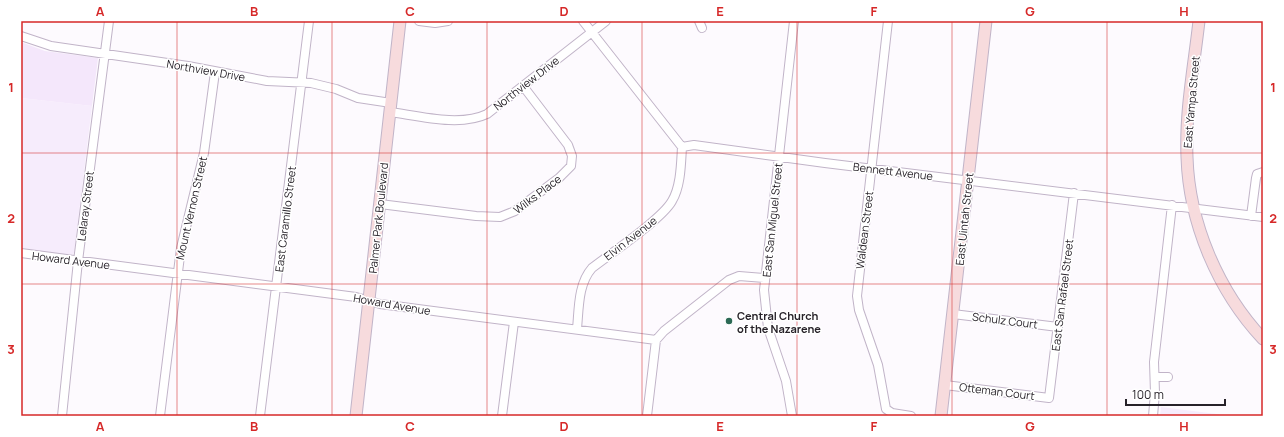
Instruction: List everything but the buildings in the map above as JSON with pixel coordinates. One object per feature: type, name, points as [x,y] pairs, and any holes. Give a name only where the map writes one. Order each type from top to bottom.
[{"type":"main road","name":"Palmer Park Boulevard","points":[[356,416],[400,21]]},
{"type":"main road","name":"East Uintah Street","points":[[941,416],[986,21]]},
{"type":"main road","name":"East Yampa Street","points":[[1199,21],[1186,135],[1192,207],[1201,234],[1223,282],[1244,315],[1263,339]]},
{"type":"street","name":"Lelaray Street","points":[[62,416],[78,261],[109,21]]},
{"type":"street","name":"East Caramillo Street","points":[[260,416],[310,21]]},
{"type":"street","points":[[420,21],[435,23],[448,21]]},
{"type":"street","points":[[584,21],[682,147]]},
{"type":"street","name":"Northview Drive","points":[[21,36],[51,46],[104,53],[267,81],[311,83],[336,89],[390,108],[454,120],[472,120],[487,114],[606,21]]},
{"type":"street","name":"East San Miguel Street","points":[[792,416],[786,381],[768,328],[765,309],[765,278],[794,21]]},
{"type":"street","name":"Waldean Street","points":[[888,21],[857,285],[858,304],[878,365],[886,409],[892,413],[911,416]]},
{"type":"street","name":"Mount Vernon Street","points":[[160,416],[180,248],[204,153],[215,72]]},
{"type":"street","name":"Wilks Place","points":[[380,204],[476,216],[500,217],[515,211],[559,178],[571,166],[571,151],[523,86]]},
{"type":"street","name":"Bennett Avenue","points":[[682,147],[694,145],[1172,204],[1263,217]]},
{"type":"street","name":"Elvin Avenue","points":[[577,329],[582,284],[587,274],[592,268],[662,214],[672,202],[677,189],[682,147]]},
{"type":"street","points":[[1251,216],[1257,174],[1263,172]]},
{"type":"street","name":"East San Rafael Street","points":[[1049,398],[1074,192]]},
{"type":"street","points":[[1153,416],[1155,377],[1154,362],[1172,204]]},
{"type":"street","name":"Howard Avenue","points":[[21,253],[368,300],[380,304],[656,340]]},
{"type":"street","points":[[647,416],[656,340],[664,331],[729,280],[739,276],[765,278]]},
{"type":"street","name":"Schulz Court","points":[[953,314],[1058,327]]},
{"type":"street","points":[[502,416],[514,322]]},
{"type":"street","points":[[1155,377],[1168,377]]},
{"type":"street","name":"Otteman Court","points":[[945,385],[1049,398]]},
{"type":"shaded area","points":[[21,42],[45,51],[98,58],[92,106],[21,98]]},
{"type":"shaded area","points":[[21,98],[92,106],[74,253],[71,255],[21,249]]},
{"type":"shaded area","points":[[1161,407],[1233,416],[1160,416]]},
{"type":"place","name":"Central Church of the Nazarene","points":[[729,321]]}]
